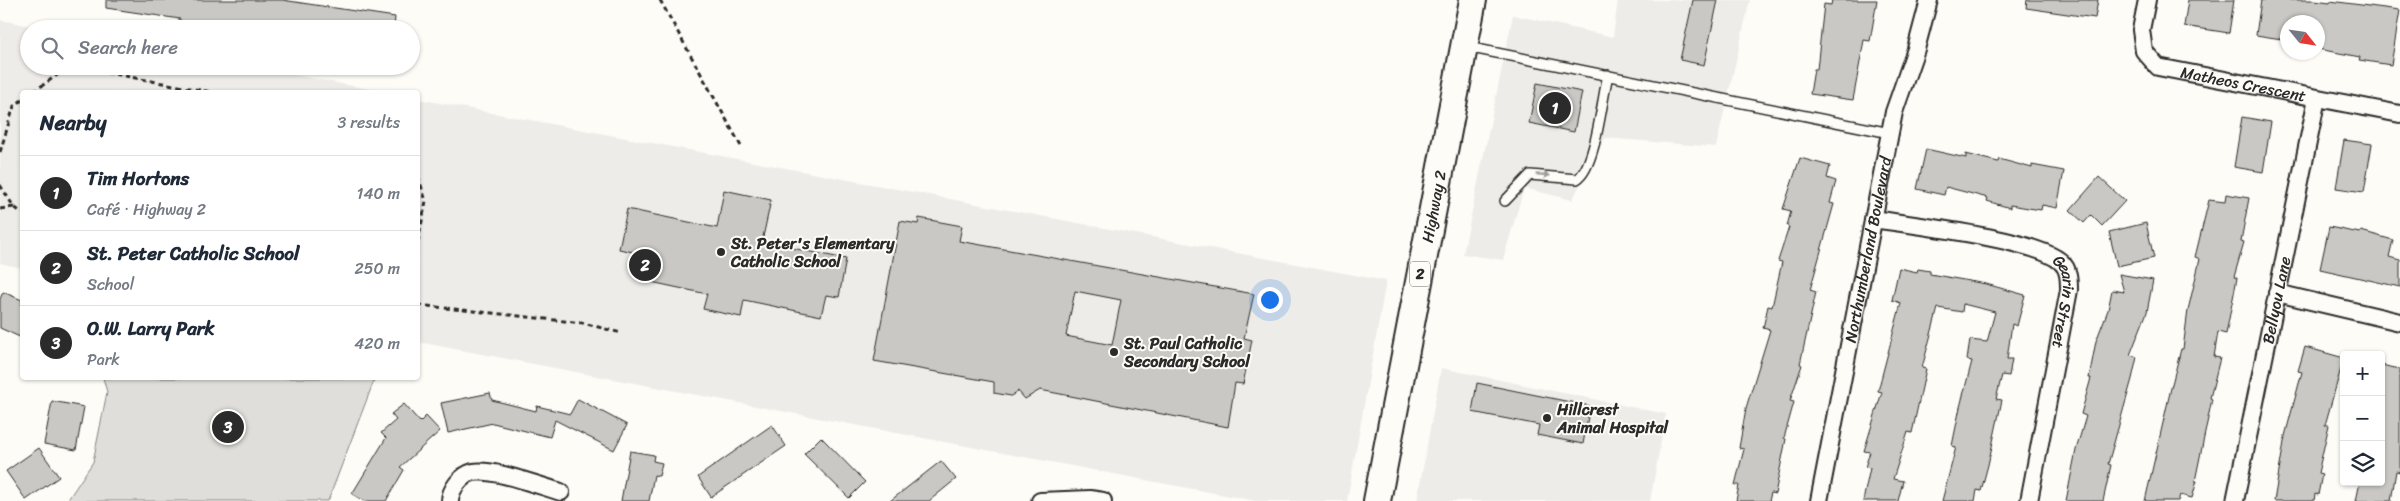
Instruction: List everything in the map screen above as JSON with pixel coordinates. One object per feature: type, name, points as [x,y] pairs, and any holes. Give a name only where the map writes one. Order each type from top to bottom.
[{"type":"main road","name":"Highway 2","points":[[1376,501],[1473,0]]},
{"type":"street","name":"Northumberland Boulevard","points":[[1819,501],[1890,132],[1900,90],[1924,25],[1929,0]]},
{"type":"street","name":"Matheos Crescent","points":[[2147,0],[2141,30],[2144,51],[2158,66],[2400,114]]},
{"type":"street","name":"Bellyou Lane","points":[[2235,501],[2317,98]]},
{"type":"street","name":"Gearin Street","points":[[1873,219],[2030,246],[2061,262],[2069,275],[2069,290],[2029,501]]},
{"type":"street","points":[[2277,294],[2400,322]]},
{"type":"street","points":[[450,501],[450,494],[462,478],[473,472],[497,474],[561,492]]},
{"type":"street","points":[[1040,501],[1080,499],[1103,501]]},
{"type":"lane","points":[[1464,46],[1890,132]]},
{"type":"lane","points":[[1506,201],[1530,175],[1577,178],[1582,175],[1592,152],[1608,75]]},
{"type":"path","points":[[660,0],[742,148]]},
{"type":"path","points":[[36,90],[58,75]]},
{"type":"path","points":[[119,75],[200,90]]},
{"type":"path","points":[[0,152],[14,106],[20,102]]},
{"type":"path","points":[[420,182],[426,201],[420,231]]},
{"type":"path","points":[[0,185],[14,207],[20,212]]},
{"type":"path","points":[[0,209],[14,207]]},
{"type":"path","points":[[420,304],[583,323],[621,333]]},
{"type":"shaded area","points":[[1618,0],[1750,0],[1716,147],[1605,138],[1572,200],[1524,188],[1503,260],[1463,254],[1513,15],[1613,37]]},
{"type":"shaded area","points":[[0,20],[20,24],[20,75],[294,75],[374,90],[20,90],[20,268],[0,263]]},
{"type":"shaded area","points":[[420,99],[1386,281],[1347,501],[1256,501],[420,342]]},
{"type":"shaded area","points":[[1441,368],[1666,414],[1650,501],[1417,501]]},
{"type":"shaded area","points":[[104,380],[374,380],[328,501],[67,501],[93,462],[107,392]]},
{"type":"building","points":[[106,0],[282,0],[395,17],[395,20],[180,20],[106,8]]},
{"type":"building","points":[[1693,0],[1718,0],[1704,65],[1680,60]]},
{"type":"building","points":[[1832,0],[1877,0],[1870,41],[1864,40],[1853,100],[1810,94],[1814,69],[1817,69],[1824,4],[1831,5]]},
{"type":"building","points":[[2027,0],[2098,0],[2095,18],[2026,8]]},
{"type":"building","points":[[2188,0],[2234,0],[2229,33],[2184,26]]},
{"type":"building","points":[[2261,0],[2330,1],[2400,10],[2391,65],[2359,60],[2360,57],[2325,50],[2325,15],[2280,15],[2280,39],[2256,35]]},
{"type":"building","points":[[1537,83],[1582,92],[1574,132],[1529,123]]},
{"type":"building","points":[[2242,117],[2271,122],[2263,172],[2234,167]]},
{"type":"building","points":[[2344,140],[2372,144],[2364,192],[2336,188]]},
{"type":"building","points":[[1926,149],[1966,158],[1966,154],[1998,162],[1999,159],[2032,168],[2032,165],[2064,171],[2057,208],[2042,205],[2041,210],[2010,205],[2010,208],[1987,201],[1988,198],[1946,187],[1944,195],[1917,189]]},
{"type":"building","points":[[1800,158],[1830,166],[1827,178],[1836,181],[1830,203],[1834,204],[1810,290],[1816,292],[1800,364],[1802,365],[1790,401],[1794,402],[1784,438],[1786,439],[1775,494],[1771,493],[1769,501],[1736,501],[1739,485],[1735,485],[1744,449],[1739,448],[1746,408],[1770,330],[1763,328],[1768,306],[1772,307],[1782,262],[1778,261],[1789,227],[1787,226],[1791,211],[1783,209]]},
{"type":"building","points":[[2099,177],[2125,201],[2102,226],[2091,215],[2084,223],[2070,210]]},
{"type":"building","name":"St. Peter's Elementary Catholic School","points":[[724,190],[771,200],[762,242],[846,259],[839,297],[826,295],[821,316],[744,300],[741,317],[703,309],[707,294],[637,279],[642,254],[619,249],[627,209],[717,228]]},
{"type":"building","points":[[2226,194],[2249,198],[2241,241],[2244,242],[2234,277],[2237,278],[2226,334],[2218,332],[2214,357],[2220,358],[2210,398],[2212,399],[2195,481],[2197,481],[2192,498],[2180,495],[2178,501],[2145,501],[2171,388],[2181,349],[2183,349],[2188,310],[2200,259],[2195,257],[2209,200],[2225,202]]},
{"type":"building","points":[[919,218],[962,226],[959,241],[1254,294],[1244,338],[1252,340],[1243,384],[1235,383],[1228,427],[1040,390],[1025,399],[1018,391],[1011,396],[994,393],[994,382],[874,361],[900,221],[918,224]],"holes":[[[1075,291],[1121,300],[1112,345],[1066,336]]]},
{"type":"building","points":[[2146,223],[2154,258],[2117,266],[2109,232]]},
{"type":"building","points":[[2329,227],[2360,233],[2361,231],[2393,240],[2389,257],[2400,260],[2400,287],[2320,269]]},
{"type":"building","points":[[1899,268],[1917,272],[1918,269],[1930,271],[1930,274],[1986,284],[2025,295],[2017,326],[2012,324],[2007,359],[2012,359],[2009,376],[2002,375],[1996,399],[2002,400],[1988,465],[1981,491],[1977,490],[1975,501],[1942,501],[1956,447],[1952,446],[1972,361],[1967,360],[1970,340],[1987,342],[1995,312],[1963,304],[1962,312],[1938,308],[1922,368],[1926,369],[1912,433],[1908,432],[1893,479],[1903,481],[1898,501],[1863,501],[1870,468],[1865,467],[1870,452],[1864,451],[1882,392],[1878,391],[1901,303],[1892,300]]},
{"type":"building","points":[[2119,274],[2153,280],[2147,312],[2130,355],[2137,357],[2132,379],[2108,464],[2111,465],[2103,501],[2066,501],[2076,450],[2086,416],[2081,414],[2091,378],[2089,378],[2096,341],[2108,310],[2112,290],[2124,292]]},
{"type":"building","points":[[3,292],[20,299],[20,337],[0,328],[0,299]]},
{"type":"building","points":[[2305,347],[2340,357],[2340,372],[2325,425],[2329,425],[2318,473],[2322,474],[2318,495],[2315,494],[2314,501],[2274,501],[2285,436],[2302,372],[2298,371]]},
{"type":"building","points":[[2385,366],[2400,369],[2400,472],[2396,471],[2391,501],[2356,501],[2359,486],[2385,486]]},
{"type":"building","name":"Hillcrest Animal Hospital","points":[[1477,383],[1590,406],[1583,444],[1537,435],[1539,425],[1472,412]]},
{"type":"building","points":[[490,393],[492,400],[536,411],[537,406],[570,414],[578,399],[627,425],[614,450],[555,420],[550,437],[493,423],[448,433],[441,403]]},
{"type":"building","points":[[52,401],[84,407],[76,450],[44,444]]},
{"type":"building","points":[[404,404],[420,422],[426,416],[440,431],[400,467],[404,470],[386,501],[364,501],[352,494],[386,438],[381,433],[396,420],[391,414]]},
{"type":"building","points":[[772,425],[786,446],[711,497],[698,477]]},
{"type":"building","points":[[821,437],[865,482],[849,498],[804,454]]},
{"type":"building","points":[[39,448],[59,477],[26,500],[6,471]]},
{"type":"building","points":[[630,451],[654,455],[653,461],[662,463],[659,476],[654,475],[649,501],[621,501]]},
{"type":"building","points":[[941,461],[956,479],[929,501],[890,501]]},
{"type":"place","name":"Tim Hortons","points":[[1555,108]]},
{"type":"place","name":"St. Peter's Elementary Catholic School","points":[[721,252]]},
{"type":"place","name":"St. Peter Catholic School","points":[[645,265]]},
{"type":"place","name":"St. Paul Catholic Secondary School","points":[[1114,352]]},
{"type":"place","name":"Hillcrest Animal Hospital","points":[[1547,418]]},
{"type":"place","name":"O.W. Larry Park","points":[[228,427]]}]
